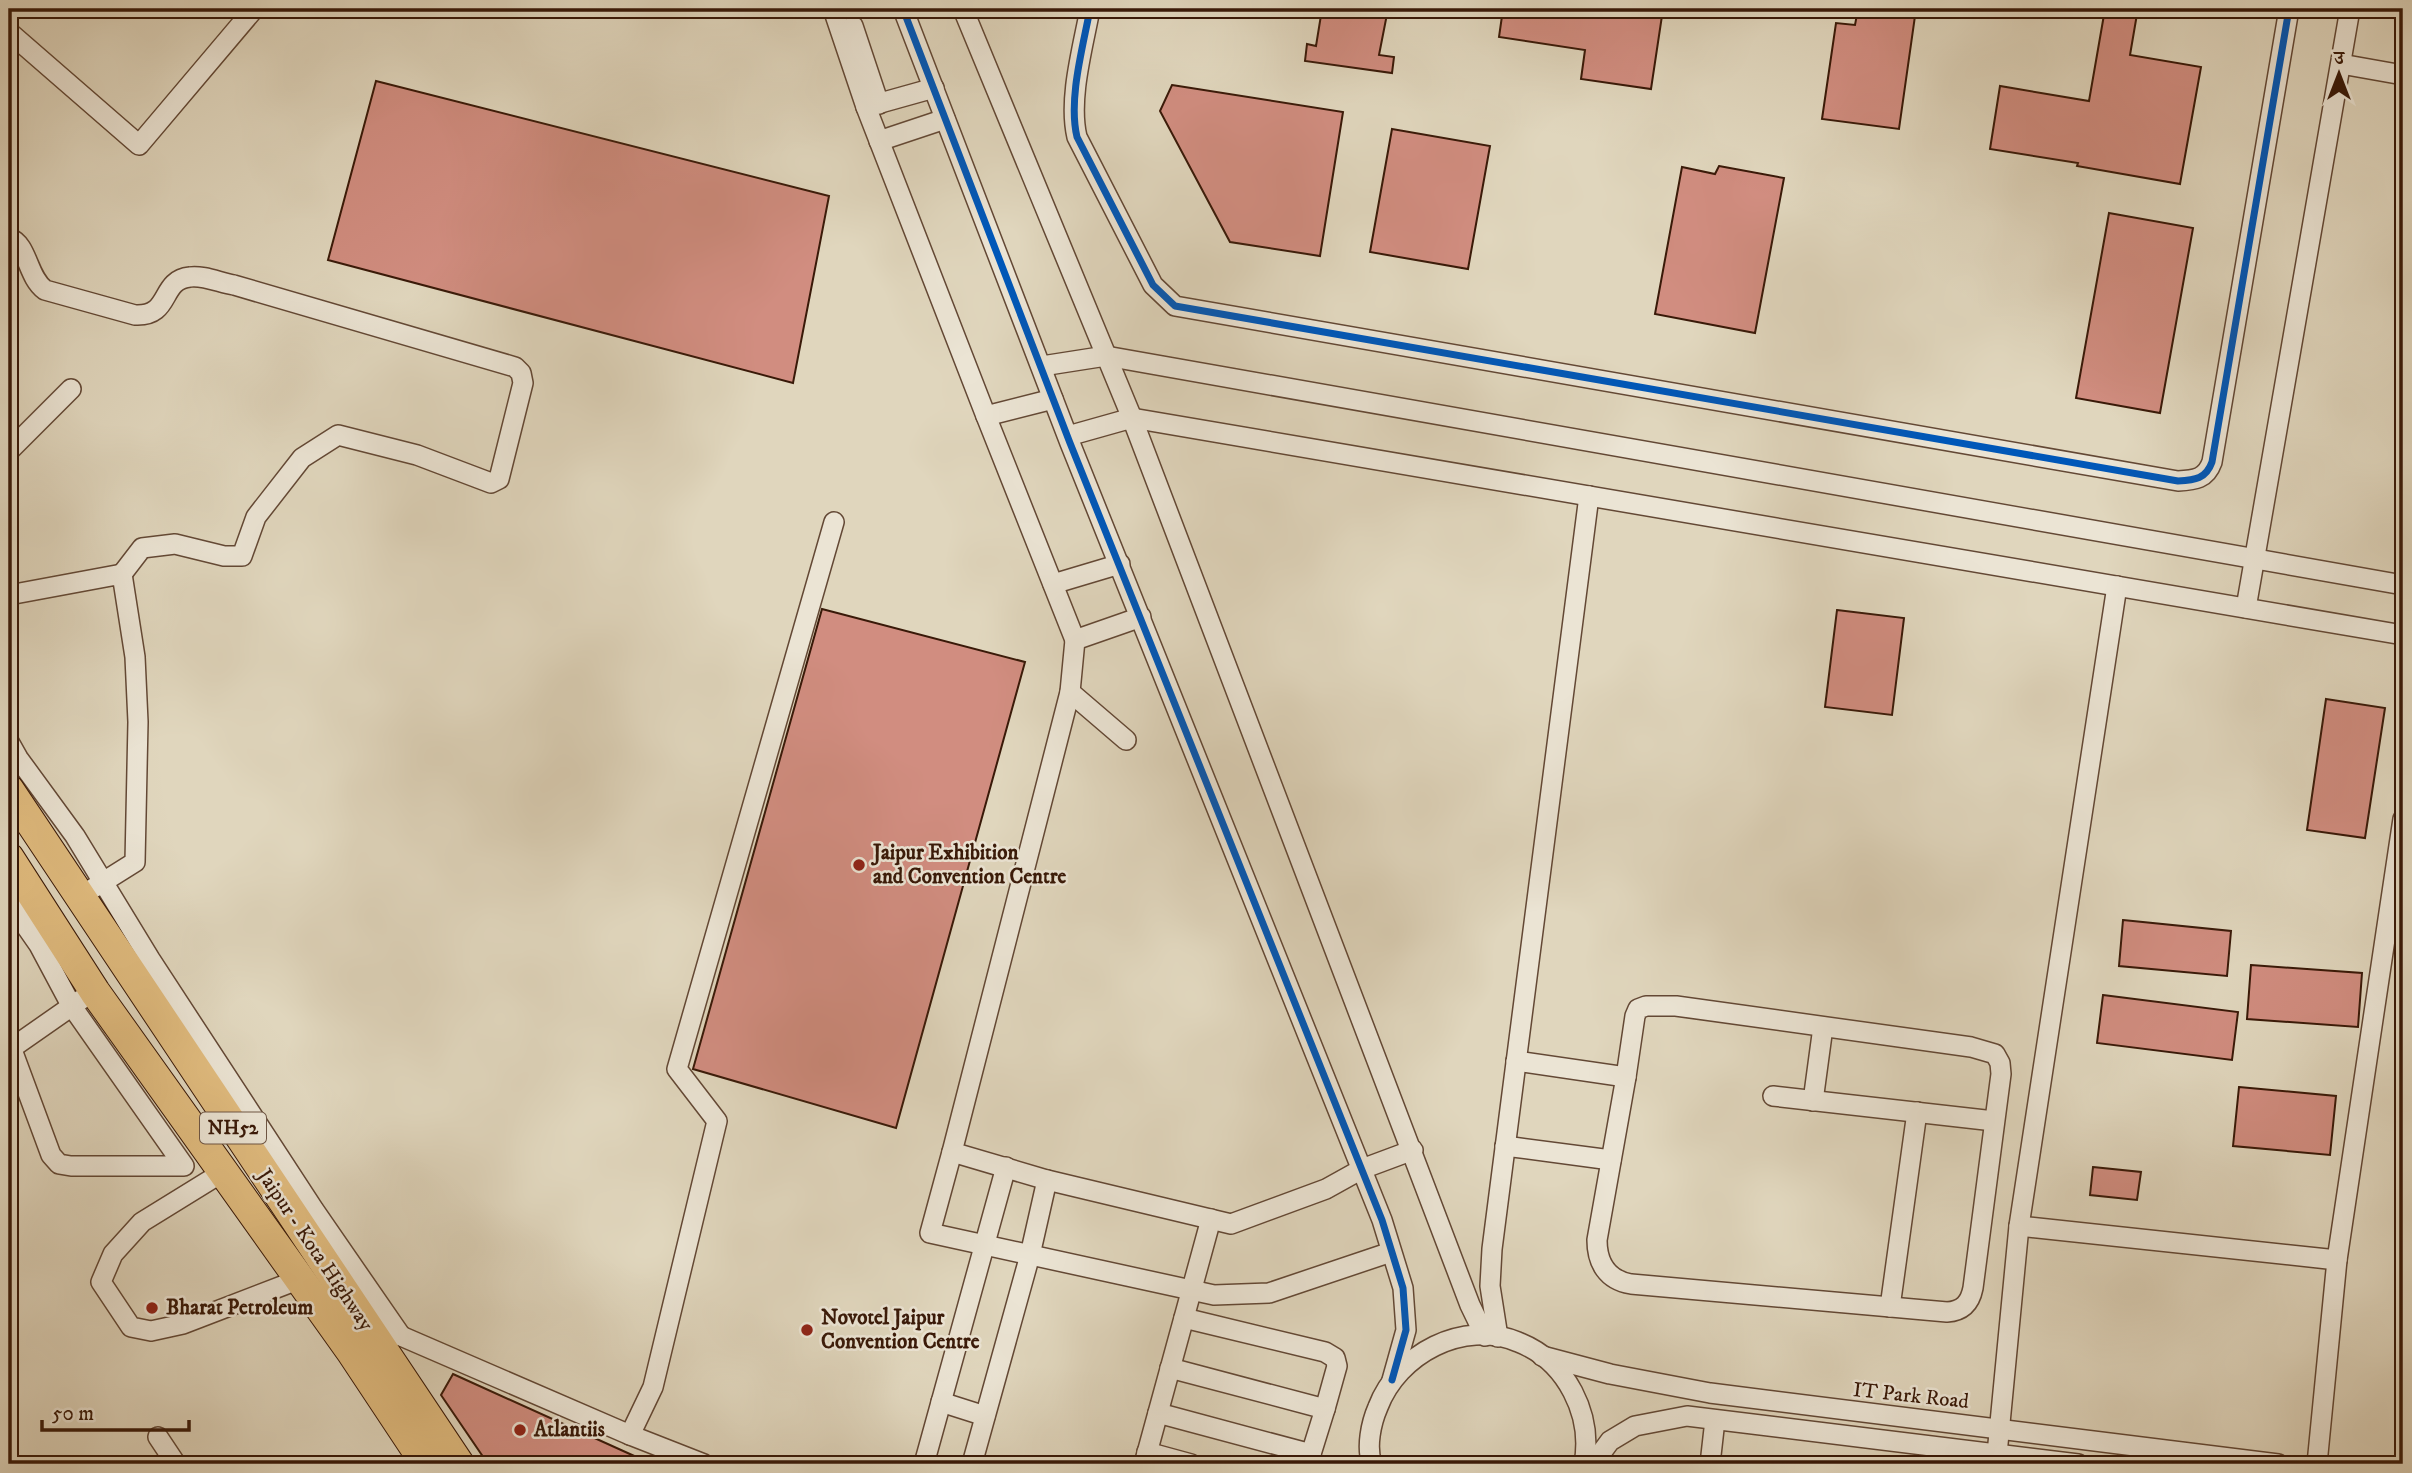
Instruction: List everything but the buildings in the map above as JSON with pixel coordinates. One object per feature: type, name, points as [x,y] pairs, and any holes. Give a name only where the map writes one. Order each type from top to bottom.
[{"type":"highway","name":"Jaipur - Kota Highway","points":[[9,790],[91,890],[313,1248],[459,1464]]},
{"type":"highway","name":"Jaipur - Kota Highway","points":[[9,858],[83,999],[223,1172],[300,1279],[426,1464]]},
{"type":"street","points":[[9,32],[139,145],[254,9]]},
{"type":"street","points":[[833,9],[872,106]]},
{"type":"street","points":[[847,9],[879,141],[1075,640],[1070,692],[930,1233],[1214,1294],[1269,1293],[1391,1252]]},
{"type":"street","points":[[903,9],[1053,399],[1382,1220],[1402,1288],[1406,1330],[1392,1380]]},
{"type":"street","points":[[963,9],[1132,418],[1470,1305],[1491,1336]]},
{"type":"street","points":[[1090,9],[1075,102],[1074,125],[1077,137],[1153,285],[1175,306],[2178,481],[2202,477],[2208,472],[2211,462],[2290,9]]},
{"type":"street","points":[[2246,608],[2350,9]]},
{"type":"street","points":[[2341,64],[2403,75]]},
{"type":"street","points":[[872,106],[934,88]]},
{"type":"street","points":[[879,141],[946,119]]},
{"type":"street","points":[[9,238],[14,239],[23,251],[34,280],[45,290],[147,316],[157,310],[178,280],[191,276],[233,285],[515,367],[521,373],[523,383],[499,479],[491,483],[417,455],[338,435],[302,458],[257,517],[242,556],[224,556],[175,544],[142,548],[122,574],[9,595]]},
{"type":"street","points":[[1042,366],[1106,356],[2403,585]]},
{"type":"street","points":[[9,451],[71,388]]},
{"type":"street","points":[[986,416],[1053,399]]},
{"type":"street","points":[[1068,436],[1132,418],[2403,635]]},
{"type":"street","points":[[1491,1336],[1492,1249],[1589,496]]},
{"type":"street","points":[[630,1435],[653,1387],[717,1121],[677,1069],[834,522]]},
{"type":"street","points":[[1053,584],[1120,564]]},
{"type":"street","points":[[91,890],[135,862],[138,722],[135,657],[122,574]]},
{"type":"street","points":[[1997,1454],[2019,1226],[2117,586]]},
{"type":"street","points":[[1075,640],[1141,617]]},
{"type":"street","points":[[1070,692],[1126,740]]},
{"type":"street","points":[[9,742],[75,836],[91,890],[133,933],[401,1336]]},
{"type":"street","points":[[2317,1464],[2337,1260],[2403,820]]},
{"type":"street","points":[[9,902],[83,999],[184,1166],[72,1166],[60,1164],[51,1155],[10,1048],[83,999]]},
{"type":"street","points":[[1646,1006],[1676,1006],[1971,1047],[1995,1054],[2000,1063],[2001,1074],[1973,1288],[1969,1301],[1956,1311],[1889,1307],[1631,1284],[1612,1278],[1601,1264],[1597,1240],[1626,1077],[1634,1016],[1638,1009],[1646,1006]]},
{"type":"street","points":[[1813,1101],[1823,1027]]},
{"type":"street","points":[[1516,1060],[1626,1077]]},
{"type":"street","points":[[1773,1096],[1994,1121]]},
{"type":"street","points":[[1889,1307],[1917,1112]]},
{"type":"street","points":[[1505,1146],[1611,1160]]},
{"type":"street","points":[[952,1152],[1047,1180],[1231,1224],[1326,1189],[1362,1169],[1413,1150]]},
{"type":"street","points":[[924,1464],[1006,1167]]},
{"type":"street","points":[[223,1172],[142,1222],[113,1254],[101,1282],[131,1327],[151,1331],[183,1324],[300,1279]]},
{"type":"street","points":[[972,1464],[1030,1255],[1047,1180]]},
{"type":"street","points":[[1191,1464],[1146,1458],[1211,1219]]},
{"type":"street","points":[[2019,1226],[2337,1260]]},
{"type":"street","points":[[313,1248],[371,1314],[401,1336],[704,1464]]},
{"type":"street","points":[[1157,1413],[1310,1459],[1325,1409],[1337,1366],[1335,1358],[1325,1352],[1184,1318]]},
{"type":"street","points":[[1370,1462],[1371,1422],[1385,1388],[1409,1360],[1441,1342],[1476,1335],[1519,1342],[1542,1356],[1566,1380],[1582,1411],[1587,1446],[1584,1464]]},
{"type":"street","name":"IT Park Road","points":[[1542,1356],[1610,1374],[1710,1394],[2278,1464]]},
{"type":"street","points":[[1170,1368],[1325,1409]]},
{"type":"street","points":[[941,1402],[985,1416]]},
{"type":"street","points":[[1593,1464],[1610,1441],[1635,1426],[1687,1416],[1971,1458],[1997,1454],[2078,1464]]},
{"type":"street","points":[[1710,1464],[1714,1420]]},
{"type":"street","points":[[158,1437],[176,1464]]},
{"type":"cycle path","points":[[903,9],[1070,443],[1382,1220],[1403,1288],[1406,1330],[1392,1380]]},
{"type":"cycle path","points":[[1090,9],[1075,90],[1077,137],[1153,285],[1175,306],[2178,481],[2199,478],[2207,472],[2212,462],[2289,9]]},
{"type":"place","name":"Jaipur Exhibition and Convention Centre","points":[[859,865]]},
{"type":"place","name":"Bharat Petroleum","points":[[152,1308]]},
{"type":"place","name":"Novotel Jaipur Convention Centre","points":[[807,1330]]},
{"type":"place","name":"Atlantiis","points":[[520,1430]]}]
